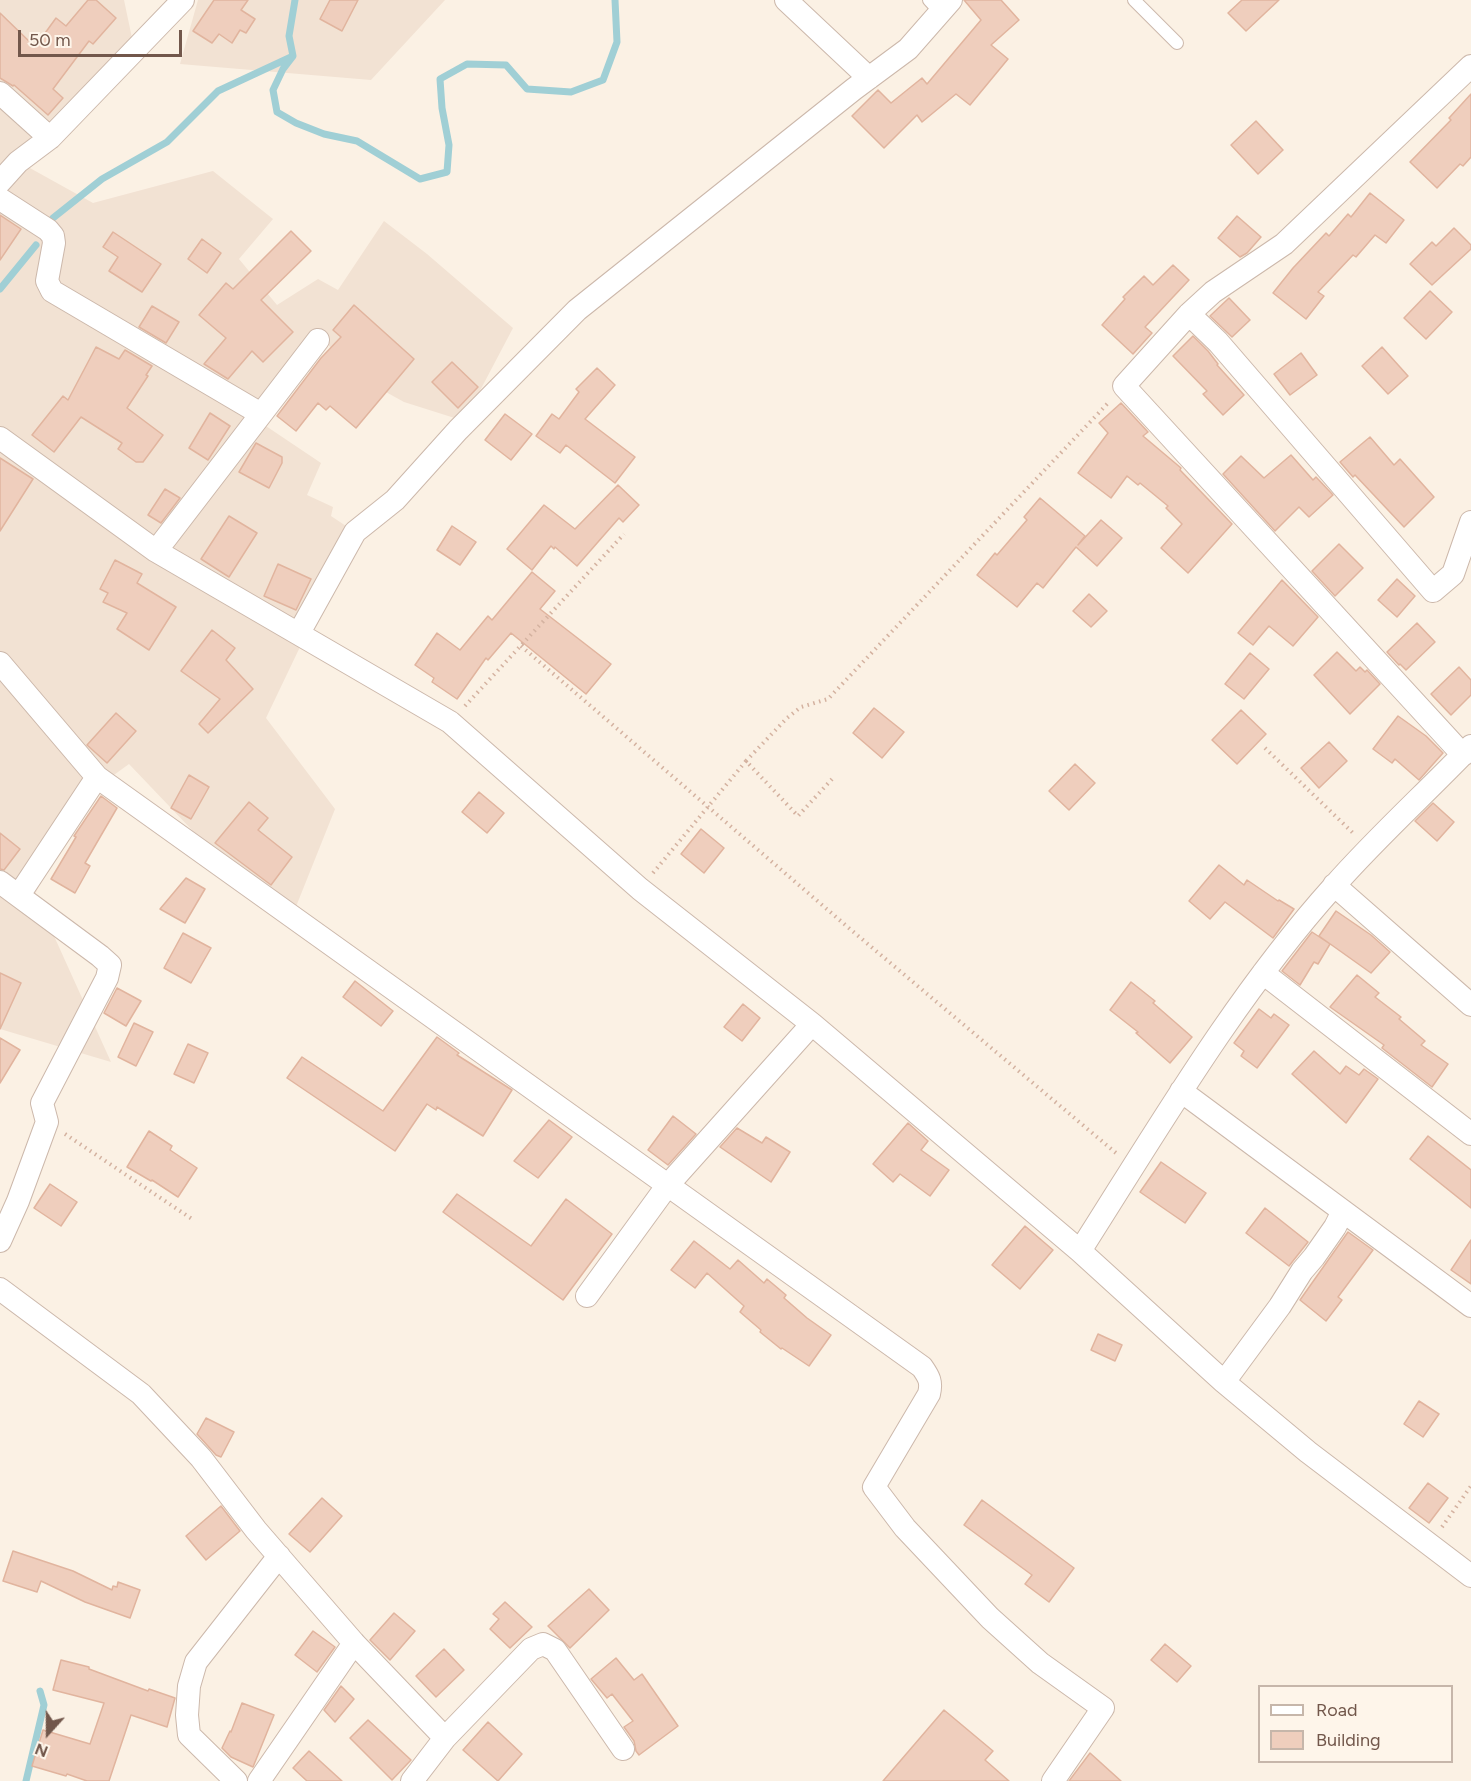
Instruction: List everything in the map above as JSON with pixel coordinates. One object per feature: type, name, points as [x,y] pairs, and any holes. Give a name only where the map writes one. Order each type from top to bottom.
[{"type":"street","points":[[0,182],[18,162],[50,138],[183,0]]},
{"type":"street","points":[[786,0],[869,78]]},
{"type":"street","points":[[299,633],[355,532],[395,500],[458,430],[577,310],[908,49],[940,4]]},
{"type":"street","points":[[1080,1251],[1181,1091],[1263,973],[1334,885],[1467,751],[1124,386],[1213,292],[1284,244],[1471,66]]},
{"type":"street","points":[[0,93],[50,138]]},
{"type":"street","points":[[0,199],[48,230],[53,236],[54,243],[47,281],[52,291],[261,414]]},
{"type":"street","points":[[1190,314],[1225,351],[1433,591],[1453,574],[1471,522]]},
{"type":"street","points":[[156,551],[318,340]]},
{"type":"street","points":[[0,438],[156,551],[450,722],[640,889],[812,1024],[1080,1251],[1224,1382],[1308,1452],[1471,1576]]},
{"type":"street","points":[[0,663],[97,777],[922,1367],[929,1377],[931,1386],[929,1394],[874,1487],[905,1528],[990,1618],[1040,1663],[1103,1708],[1053,1781]]},
{"type":"street","points":[[19,895],[97,777]]},
{"type":"street","points":[[0,882],[100,956],[110,966],[107,978],[42,1103],[47,1122],[18,1202],[0,1241]]},
{"type":"street","points":[[1334,885],[1471,1005]]},
{"type":"street","points":[[1263,973],[1471,1134]]},
{"type":"street","points":[[587,1296],[667,1186],[812,1024]]},
{"type":"street","points":[[1181,1091],[1471,1306]]},
{"type":"street","points":[[1224,1382],[1324,1242],[1343,1211]]},
{"type":"street","points":[[0,1288],[141,1394],[201,1458],[256,1530],[354,1643],[445,1738]]},
{"type":"street","points":[[236,1781],[189,1735],[187,1715],[189,1686],[196,1662],[279,1556]]},
{"type":"street","points":[[259,1781],[354,1643]]},
{"type":"street","points":[[412,1781],[445,1738],[531,1649],[543,1644],[555,1650],[623,1749]]},
{"type":"lane","points":[[1134,0],[1177,43]]},
{"type":"path","points":[[640,889],[746,761],[787,718],[801,707],[828,699],[1124,386]]},
{"type":"path","points":[[450,722],[624,534]]},
{"type":"path","points":[[521,646],[1133,1167]]},
{"type":"path","points":[[1265,748],[1370,849]]},
{"type":"path","points":[[746,761],[798,816],[833,778]]},
{"type":"path","points":[[47,1122],[192,1219]]},
{"type":"path","points":[[1429,1544],[1471,1486]]},
{"type":"shaded area","points":[[0,0],[124,0],[132,38],[19,162],[93,203],[213,171],[273,219],[239,259],[277,305],[318,279],[338,290],[384,221],[427,254],[513,328],[464,421],[404,402],[375,386],[349,367],[315,331],[254,418],[321,463],[307,495],[333,507],[331,516],[355,532],[266,718],[335,809],[295,909],[211,850],[129,764],[96,788],[70,825],[35,894],[111,1062],[0,1029]]},
{"type":"shaded area","points":[[198,0],[445,0],[371,80],[180,64]]},
{"type":"building","points":[[88,0],[96,0],[116,18],[93,44],[89,41],[53,89],[63,98],[48,115],[14,85],[0,78],[0,13],[35,47],[56,18],[66,26]]},
{"type":"building","points":[[214,0],[248,0],[241,10],[255,19],[246,33],[240,30],[232,43],[219,34],[212,43],[193,31]]},
{"type":"building","points":[[330,0],[358,0],[342,31],[320,19]]},
{"type":"building","points":[[964,0],[1001,0],[1019,20],[991,45],[1008,59],[970,105],[956,94],[922,122],[917,115],[884,148],[852,116],[878,90],[891,103],[922,78],[927,84],[981,20]]},
{"type":"building","points":[[1242,0],[1279,0],[1246,31],[1228,13]]},
{"type":"building","points":[[1471,94],[1471,157],[1463,166],[1460,164],[1437,188],[1410,162],[1451,120],[1449,118]]},
{"type":"building","points":[[1256,121],[1283,150],[1258,174],[1231,145]]},
{"type":"building","points":[[1370,193],[1404,220],[1386,243],[1375,235],[1356,257],[1353,255],[1318,292],[1324,296],[1306,319],[1273,293],[1326,233],[1329,236],[1348,214],[1351,217]]},
{"type":"building","points":[[0,215],[21,229],[0,260]]},
{"type":"building","points":[[1237,216],[1261,237],[1247,253],[1240,257],[1218,238]]},
{"type":"building","points":[[1454,228],[1471,245],[1471,249],[1432,285],[1410,264],[1432,242],[1436,246]]},
{"type":"building","points":[[291,231],[311,251],[261,300],[293,332],[263,362],[252,351],[228,379],[204,364],[226,338],[199,315],[226,283],[233,289]]},
{"type":"building","points":[[113,232],[161,264],[142,292],[109,271],[118,257],[103,247]]},
{"type":"building","points":[[202,239],[221,253],[207,273],[188,259]]},
{"type":"building","points":[[1173,265],[1189,280],[1145,327],[1152,333],[1133,354],[1102,325],[1125,299],[1123,297],[1144,276],[1153,285]]},
{"type":"building","points":[[1430,291],[1452,312],[1426,339],[1404,318]]},
{"type":"building","points":[[1229,298],[1250,320],[1232,337],[1210,316]]},
{"type":"building","points":[[354,305],[414,359],[356,428],[330,406],[326,410],[318,403],[296,431],[277,416],[321,358],[341,337],[333,330]]},
{"type":"building","points":[[152,306],[179,322],[166,343],[139,327]]},
{"type":"building","points":[[1193,336],[1244,395],[1223,415],[1203,394],[1207,391],[1173,356]]},
{"type":"building","points":[[96,347],[119,359],[125,350],[152,366],[127,408],[163,435],[143,462],[136,462],[118,449],[122,443],[81,417],[54,452],[32,435],[63,396],[68,400]]},
{"type":"building","points":[[1382,347],[1408,376],[1388,394],[1362,366]]},
{"type":"building","points":[[1301,353],[1317,375],[1290,395],[1274,374]]},
{"type":"building","points":[[452,362],[478,387],[458,408],[432,382]]},
{"type":"building","points":[[597,368],[615,385],[585,419],[635,457],[615,483],[566,445],[560,453],[536,436],[552,414],[559,419],[579,392],[576,389]]},
{"type":"building","points":[[1121,403],[1148,432],[1143,436],[1181,468],[1180,470],[1232,524],[1188,573],[1161,548],[1182,524],[1166,508],[1168,506],[1140,483],[1138,485],[1127,476],[1111,498],[1078,473],[1108,433],[1099,423]]},
{"type":"building","points":[[210,413],[230,426],[208,460],[189,448]]},
{"type":"building","points":[[505,414],[532,434],[511,460],[485,440]]},
{"type":"building","points":[[1370,437],[1394,465],[1400,459],[1434,497],[1404,527],[1340,462]]},
{"type":"building","points":[[256,443],[282,457],[282,463],[269,488],[239,472]]},
{"type":"building","points":[[1291,455],[1313,480],[1316,477],[1333,495],[1309,517],[1299,507],[1275,531],[1223,474],[1241,456],[1264,478]]},
{"type":"building","points":[[0,458],[33,479],[0,531]]},
{"type":"building","points":[[618,485],[639,505],[623,522],[619,518],[577,566],[551,546],[532,570],[507,549],[544,505],[575,529]]},
{"type":"building","points":[[165,489],[180,498],[161,523],[148,515]]},
{"type":"building","points":[[1040,498],[1085,536],[1078,545],[1101,520],[1122,538],[1097,566],[1076,547],[1043,588],[1037,583],[1017,607],[977,575],[1027,520],[1024,517]]},
{"type":"building","points":[[229,516],[257,533],[229,577],[201,559]]},
{"type":"building","points":[[452,526],[476,542],[460,565],[437,550]]},
{"type":"building","points":[[1339,544],[1363,568],[1335,596],[1312,571]]},
{"type":"building","points":[[115,560],[142,574],[137,583],[176,607],[149,650],[117,629],[127,613],[103,602],[108,593],[100,589]]},
{"type":"building","points":[[278,564],[311,579],[296,610],[264,596]]},
{"type":"building","points":[[532,572],[555,591],[540,609],[611,664],[586,694],[511,633],[488,660],[486,658],[457,699],[432,682],[434,678],[415,665],[437,633],[460,650],[488,616],[492,620]]},
{"type":"building","points":[[1397,579],[1415,596],[1397,617],[1378,600]]},
{"type":"building","points":[[1282,580],[1318,617],[1293,646],[1269,626],[1253,645],[1238,633]]},
{"type":"building","points":[[1089,594],[1107,611],[1091,627],[1073,611]]},
{"type":"building","points":[[1417,623],[1435,642],[1406,670],[1387,652]]},
{"type":"building","points":[[212,630],[235,648],[226,660],[253,689],[208,733],[199,724],[220,699],[181,671]]},
{"type":"building","points":[[1337,652],[1356,671],[1360,667],[1365,672],[1367,670],[1380,684],[1350,714],[1314,675]]},
{"type":"building","points":[[1250,653],[1269,669],[1244,699],[1225,684]]},
{"type":"building","points":[[1459,667],[1471,680],[1471,695],[1451,715],[1431,694]]},
{"type":"building","points":[[874,708],[904,732],[882,758],[853,733]]},
{"type":"building","points":[[1241,710],[1266,734],[1237,764],[1212,740]]},
{"type":"building","points":[[116,713],[136,731],[107,763],[87,745]]},
{"type":"building","points":[[1398,716],[1426,736],[1443,753],[1419,780],[1395,759],[1392,763],[1373,749]]},
{"type":"building","points":[[1329,742],[1347,761],[1319,788],[1301,768]]},
{"type":"building","points":[[1075,764],[1095,783],[1069,810],[1049,791]]},
{"type":"building","points":[[189,775],[209,787],[191,819],[171,808]]},
{"type":"building","points":[[479,792],[504,813],[487,833],[462,812]]},
{"type":"building","points":[[101,796],[117,808],[85,863],[90,866],[75,893],[51,879],[76,837],[74,836]]},
{"type":"building","points":[[249,802],[268,818],[258,830],[292,857],[271,885],[215,843]]},
{"type":"building","points":[[1433,803],[1454,822],[1437,841],[1415,821]]},
{"type":"building","points":[[701,829],[724,848],[704,873],[681,854]]},
{"type":"building","points":[[0,833],[20,849],[4,870],[0,869]]},
{"type":"building","points":[[1219,865],[1244,885],[1247,880],[1294,909],[1273,938],[1225,902],[1210,919],[1189,901]]},
{"type":"building","points":[[186,878],[205,889],[185,923],[160,909]]},
{"type":"building","points":[[1336,911],[1371,935],[1390,952],[1371,973],[1319,936]]},
{"type":"building","points":[[1312,932],[1330,944],[1318,964],[1314,962],[1300,985],[1282,971]]},
{"type":"building","points":[[183,933],[211,948],[191,983],[164,968]]},
{"type":"building","points":[[0,973],[21,983],[0,1029]]},
{"type":"building","points":[[1357,975],[1379,993],[1375,997],[1401,1017],[1399,1019],[1425,1041],[1421,1045],[1448,1064],[1432,1087],[1382,1048],[1384,1045],[1330,1007]]},
{"type":"building","points":[[355,981],[393,1011],[381,1026],[343,997]]},
{"type":"building","points":[[1131,982],[1155,1001],[1153,1003],[1192,1037],[1170,1063],[1136,1033],[1138,1032],[1110,1010]]},
{"type":"building","points":[[117,988],[141,1001],[126,1026],[104,1013]]},
{"type":"building","points":[[743,1004],[760,1018],[742,1041],[724,1027]]},
{"type":"building","points":[[1259,1009],[1271,1018],[1274,1014],[1289,1025],[1257,1068],[1241,1056],[1244,1051],[1234,1043]]},
{"type":"building","points":[[134,1023],[153,1032],[136,1066],[118,1057]]},
{"type":"building","points":[[437,1037],[459,1053],[457,1055],[512,1090],[483,1136],[437,1107],[436,1110],[427,1104],[395,1151],[287,1078],[302,1057],[383,1111]]},
{"type":"building","points":[[0,1038],[20,1050],[0,1083]]},
{"type":"building","points":[[188,1044],[208,1053],[194,1083],[174,1074]]},
{"type":"building","points":[[1314,1051],[1340,1074],[1346,1066],[1359,1075],[1364,1069],[1378,1079],[1346,1123],[1292,1074]]},
{"type":"building","points":[[673,1116],[696,1134],[668,1165],[648,1150]]},
{"type":"building","points":[[549,1120],[572,1137],[538,1178],[514,1161]]},
{"type":"building","points":[[908,1123],[928,1141],[921,1150],[949,1170],[930,1196],[900,1174],[893,1182],[873,1164]]},
{"type":"building","points":[[737,1128],[762,1143],[766,1137],[790,1152],[771,1182],[720,1147]]},
{"type":"building","points":[[149,1131],[172,1146],[170,1150],[197,1168],[178,1197],[127,1167]]},
{"type":"building","points":[[1428,1136],[1471,1170],[1471,1208],[1410,1159]]},
{"type":"building","points":[[1161,1162],[1206,1193],[1185,1223],[1140,1192]]},
{"type":"building","points":[[50,1184],[77,1202],[61,1226],[34,1208]]},
{"type":"building","points":[[457,1194],[531,1246],[566,1199],[612,1234],[563,1300],[443,1212]]},
{"type":"building","points":[[1265,1208],[1308,1242],[1289,1266],[1246,1233]]},
{"type":"building","points":[[1025,1226],[1053,1250],[1020,1289],[992,1265]]},
{"type":"building","points":[[1348,1232],[1373,1250],[1338,1297],[1342,1300],[1326,1321],[1300,1300]]},
{"type":"building","points":[[1471,1240],[1471,1284],[1451,1270]]},
{"type":"building","points":[[694,1241],[730,1269],[738,1260],[764,1283],[767,1279],[786,1295],[784,1298],[831,1335],[809,1366],[781,1349],[760,1332],[761,1330],[740,1312],[744,1306],[707,1273],[695,1288],[671,1270]]},
{"type":"building","points":[[1098,1334],[1122,1345],[1115,1361],[1091,1350]]},
{"type":"building","points":[[1419,1401],[1439,1414],[1423,1437],[1404,1424]]},
{"type":"building","points":[[206,1418],[234,1432],[221,1457],[216,1455],[197,1434]]},
{"type":"building","points":[[1428,1483],[1448,1498],[1429,1523],[1409,1508]]},
{"type":"building","points":[[322,1498],[342,1516],[310,1552],[289,1534]]},
{"type":"building","points":[[982,1500],[1074,1568],[1049,1602],[1025,1584],[1032,1575],[964,1525]]},
{"type":"building","points":[[221,1506],[240,1531],[206,1560],[186,1536]]},
{"type":"building","points":[[13,1551],[73,1571],[112,1590],[113,1586],[117,1587],[118,1582],[140,1590],[130,1618],[85,1602],[41,1581],[37,1592],[3,1581]]},
{"type":"building","points":[[589,1589],[609,1610],[570,1648],[548,1626]]},
{"type":"building","points":[[505,1602],[532,1627],[510,1648],[490,1629],[499,1619],[493,1614]]},
{"type":"building","points":[[394,1613],[415,1631],[390,1660],[370,1640]]},
{"type":"building","points":[[313,1631],[335,1647],[317,1672],[295,1655]]},
{"type":"building","points":[[1165,1644],[1191,1666],[1177,1682],[1151,1660]]},
{"type":"building","points":[[444,1649],[464,1670],[436,1697],[416,1676]]},
{"type":"building","points":[[616,1658],[634,1680],[642,1674],[678,1726],[639,1755],[634,1741],[624,1727],[633,1721],[612,1694],[607,1698],[591,1679]]},
{"type":"building","points":[[61,1660],[89,1667],[89,1669],[148,1691],[149,1689],[175,1698],[167,1727],[131,1715],[109,1781],[87,1781],[32,1766],[43,1730],[90,1744],[104,1703],[53,1690]]},
{"type":"building","points":[[341,1686],[354,1699],[335,1722],[324,1710]]},
{"type":"building","points":[[242,1703],[274,1715],[253,1767],[231,1757],[222,1748]]},
{"type":"building","points":[[944,1710],[993,1751],[985,1760],[1009,1781],[883,1781]]},
{"type":"building","points":[[368,1720],[411,1760],[392,1780],[350,1738]]},
{"type":"building","points":[[488,1722],[522,1754],[498,1781],[463,1750]]},
{"type":"building","points":[[309,1751],[342,1781],[307,1781],[293,1768]]},
{"type":"building","points":[[1090,1753],[1121,1781],[1069,1781]]},
{"type":"waterway","points":[[295,0],[289,36],[293,56],[283,69],[273,90],[277,112],[296,123],[324,134],[357,141],[420,179],[447,172],[449,145],[442,108],[440,79],[467,64],[506,65],[527,89],[571,92],[603,80],[617,42],[615,0]]},
{"type":"waterway","points":[[53,218],[102,179],[167,142],[218,91],[291,57]]},
{"type":"waterway","points":[[0,289],[36,245]]},
{"type":"waterway","points":[[26,1781],[44,1705],[40,1691]]}]
